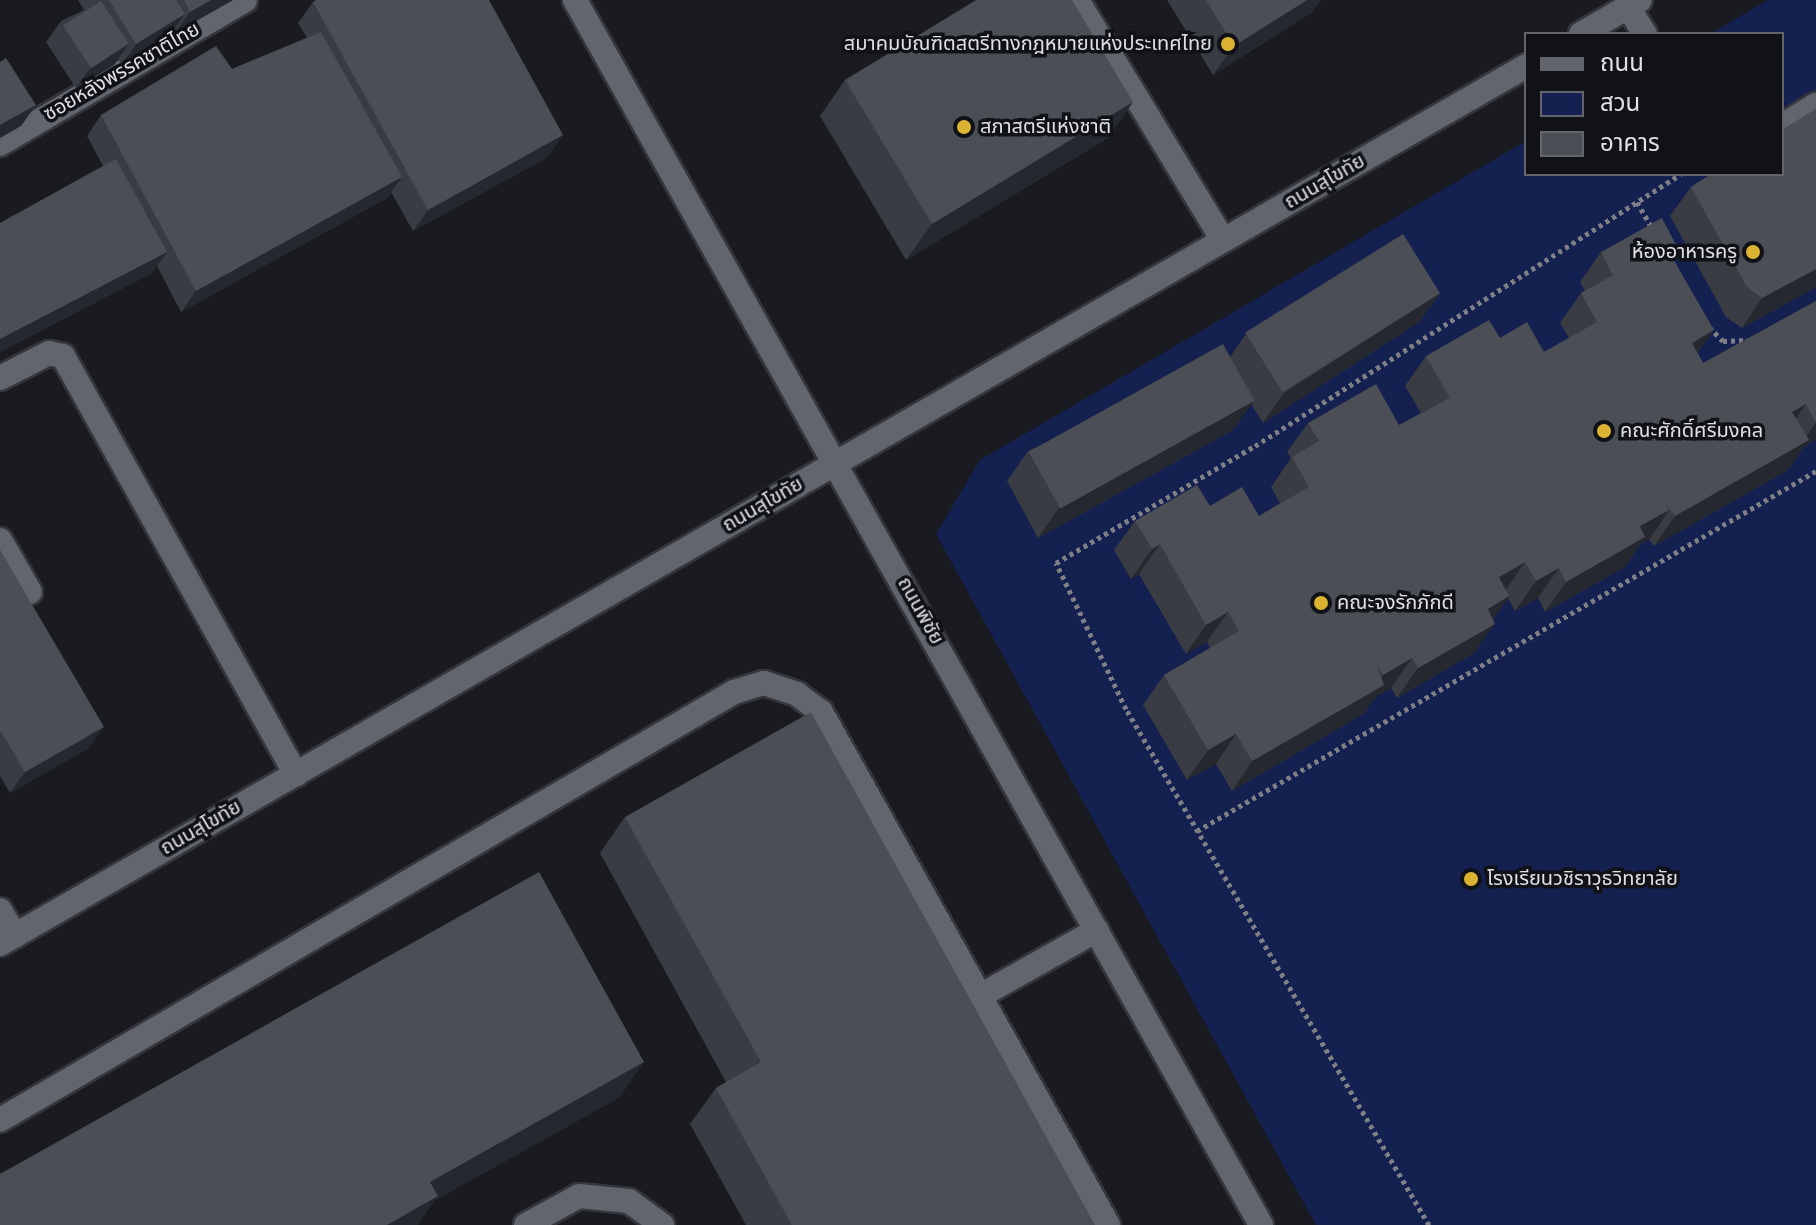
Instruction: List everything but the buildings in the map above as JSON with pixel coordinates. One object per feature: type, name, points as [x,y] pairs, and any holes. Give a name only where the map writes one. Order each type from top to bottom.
[{"type":"street","name":"ซอยหลังพรรคชาติไทย","points":[[0,144],[245,0]]},
{"type":"street","name":"ถนนพิชัย","points":[[575,0],[837,462],[1261,1225]]},
{"type":"street","points":[[1077,0],[1223,240]]},
{"type":"street","points":[[1584,32],[1634,3],[1644,32]]},
{"type":"street","name":"ถนนสุโขทัย","points":[[8,940],[1524,67]]},
{"type":"street","points":[[1784,125],[1816,105]]},
{"type":"street","points":[[0,378],[49,353],[63,356],[296,774]]},
{"type":"street","points":[[0,540],[30,592]]},
{"type":"street","points":[[0,1120],[734,692],[764,683],[797,694],[821,712],[1108,1225]]},
{"type":"street","points":[[0,910],[8,940]]},
{"type":"street","points":[[980,996],[1097,930]]},
{"type":"street","points":[[526,1225],[579,1196],[629,1201],[662,1225]]},
{"type":"path","points":[[1429,1225],[1126,709],[1056,563],[1255,446],[1678,176]]},
{"type":"path","points":[[1637,202],[1659,240]]},
{"type":"path","points":[[1703,317],[1723,341],[1747,341],[1761,333]]},
{"type":"path","points":[[1197,831],[1816,471]]},
{"type":"green space","name":"โรงเรียนวชิราวุธวิทยาลัย","points":[[1768,0],[1816,0],[1816,1225],[1316,1225],[936,534],[980,460],[1524,142],[1524,176],[1784,176],[1784,32],[1713,32]]},
{"type":"place","name":"สมาคมบัณฑิตสตรีทางกฎหมายแห่งประเทศไทย","points":[[1228,44]]},
{"type":"place","name":"สภาสตรีแห่งชาติ","points":[[964,127]]},
{"type":"place","name":"ห้องอาหารครู","points":[[1753,252]]},
{"type":"place","name":"คณะศักดิ์ศรีมงคล","points":[[1604,431]]},
{"type":"place","name":"คณะจงรักภักดี","points":[[1321,603]]},
{"type":"place","name":"โรงเรียนวชิราวุธวิทยาลัย","points":[[1471,879]]}]
